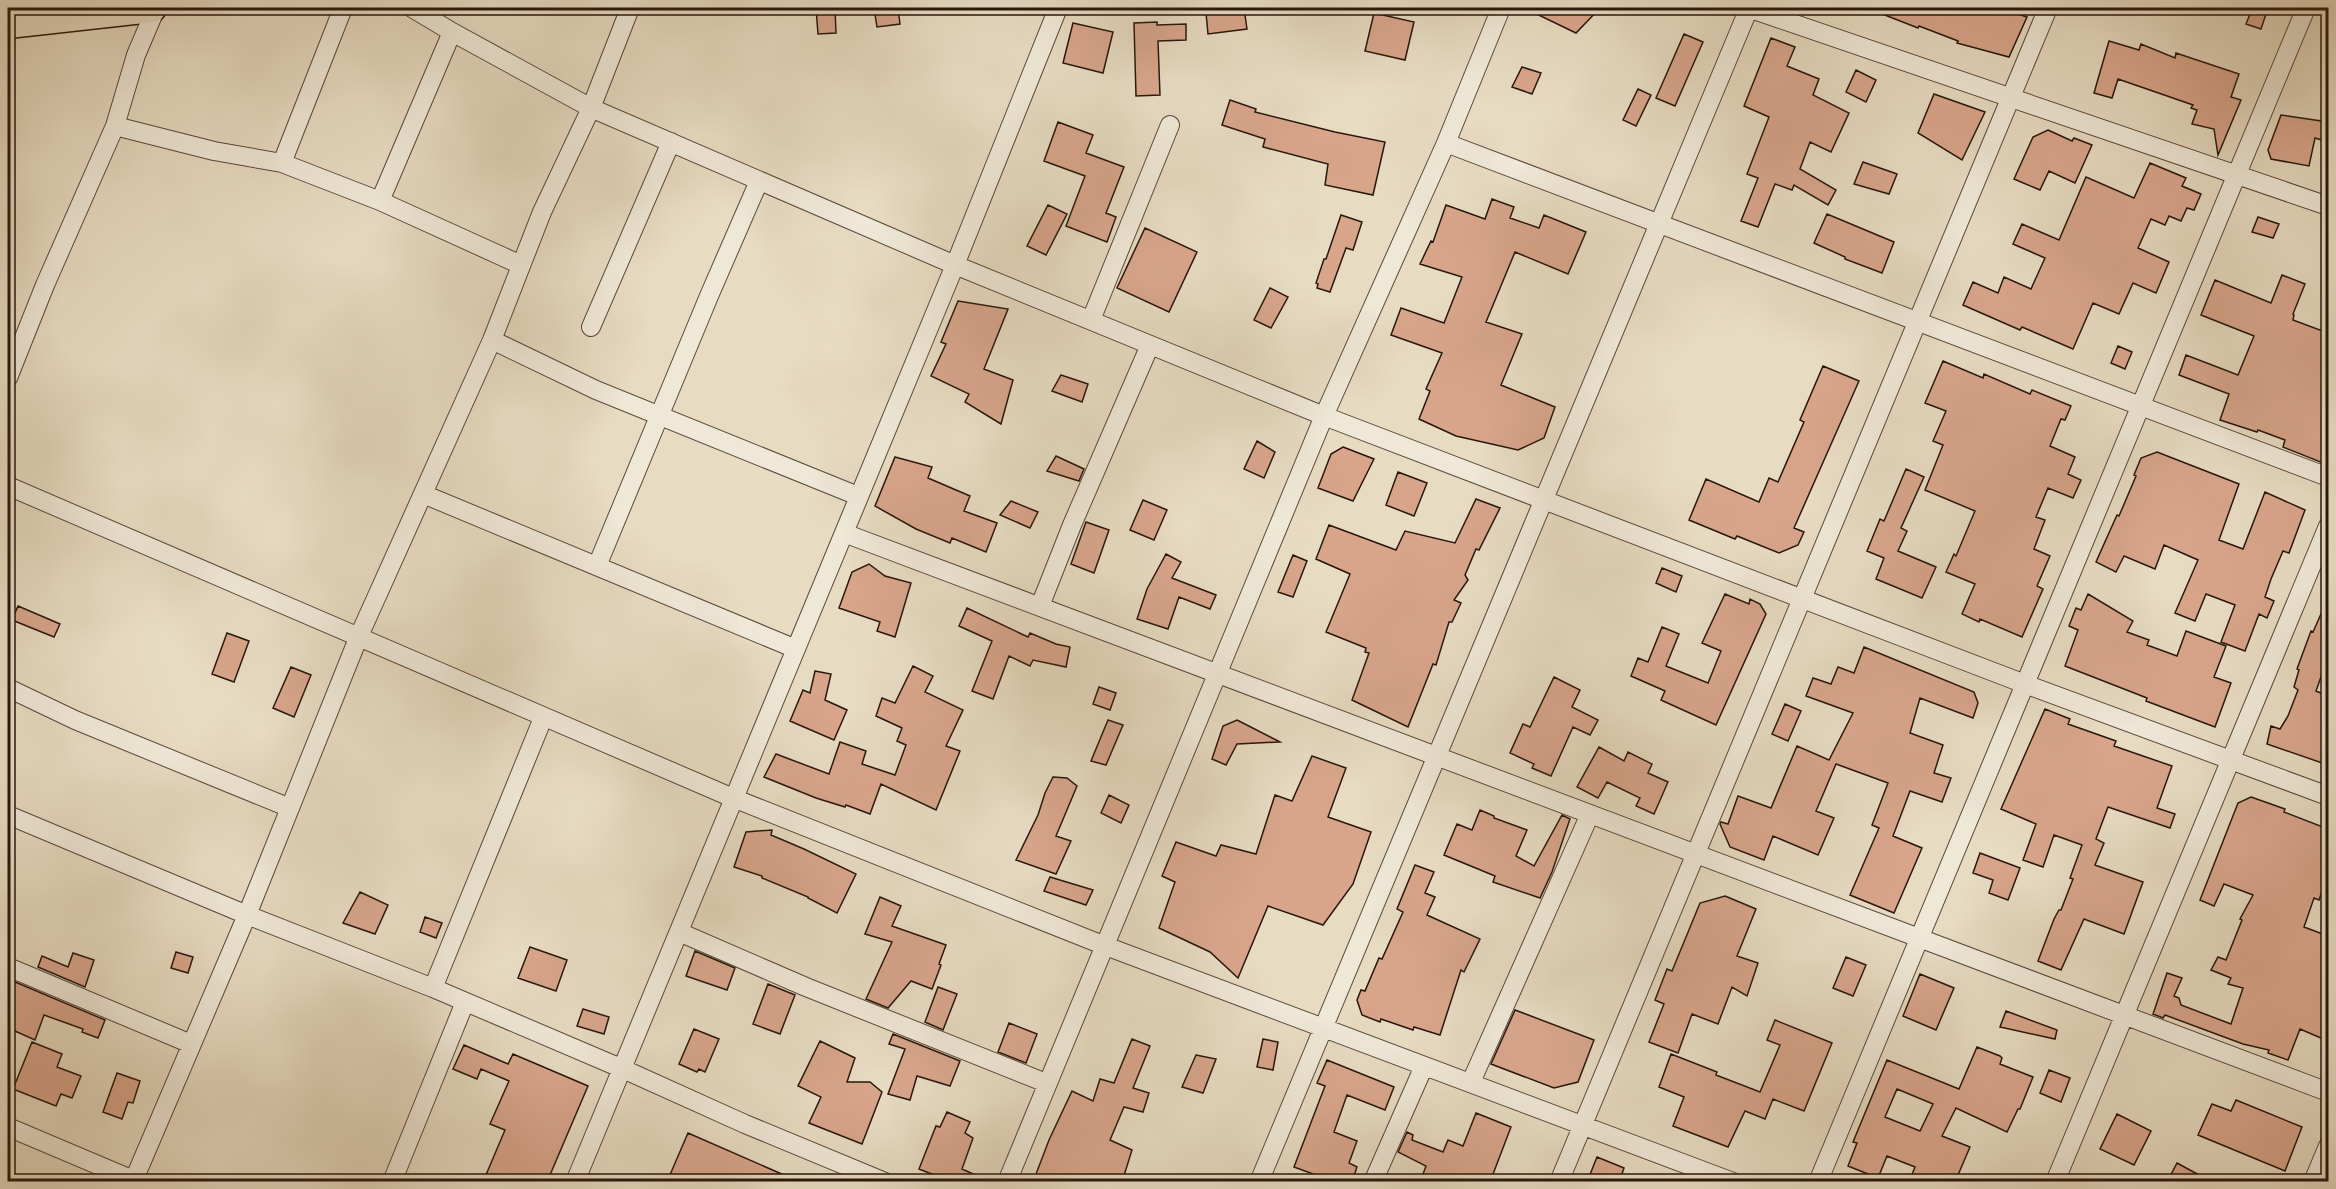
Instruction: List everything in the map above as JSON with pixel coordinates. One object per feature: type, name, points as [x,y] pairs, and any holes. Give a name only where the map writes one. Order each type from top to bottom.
[{"type":"main road","points":[[8,24],[97,10],[144,8]]},
{"type":"street","points":[[8,378],[45,285],[115,126],[136,55],[144,8]]},
{"type":"street","points":[[282,163],[343,8]]},
{"type":"street","points":[[412,8],[591,108],[955,265],[1324,416],[2025,684],[2328,796]]},
{"type":"street","points":[[8,1127],[135,1181],[247,915],[359,636],[492,340],[542,212],[591,108],[630,8]]},
{"type":"street","points":[[575,1182],[955,265],[1058,8]]},
{"type":"street","points":[[1007,1182],[1103,945],[1219,674],[1324,416],[1446,143],[1502,8]]},
{"type":"street","points":[[1259,1182],[1749,8],[2328,206]]},
{"type":"street","points":[[1559,1182],[2048,8]]},
{"type":"street","points":[[1818,1182],[2306,8]]},
{"type":"street","points":[[380,201],[452,32]]},
{"type":"street","points":[[1091,320],[1170,125]]},
{"type":"street","points":[[115,126],[214,151],[282,163],[380,201],[521,265]]},
{"type":"street","points":[[591,327],[671,142]]},
{"type":"street","points":[[1446,143],[2328,477]]},
{"type":"street","points":[[597,566],[759,181]]},
{"type":"street","points":[[492,340],[596,390],[858,496]]},
{"type":"street","points":[[1040,606],[1072,525],[1150,345]]},
{"type":"street","points":[[8,486],[734,798],[1103,945],[1732,1182]]},
{"type":"street","points":[[423,494],[796,649]]},
{"type":"street","points":[[2055,1182],[2328,526]]},
{"type":"street","points":[[844,532],[2328,1092]]},
{"type":"street","points":[[8,688],[75,720],[290,808]]},
{"type":"street","points":[[433,988],[543,717]]},
{"type":"street","points":[[1471,1082],[1590,814]]},
{"type":"street","points":[[8,815],[247,915],[433,988],[745,1124],[885,1182]]},
{"type":"street","points":[[678,932],[817,992],[1046,1083]]},
{"type":"street","points":[[8,967],[191,1044]]},
{"type":"street","points":[[393,1182],[465,1002]]},
{"type":"street","points":[[1373,1182],[1424,1066]]},
{"type":"street","points":[[2313,1182],[2328,1146]]},
{"type":"building","points":[[816,8],[835,8],[836,33],[818,34]]},
{"type":"building","points":[[874,8],[898,8],[900,24],[877,27]]},
{"type":"building","points":[[1244,8],[1247,29],[1208,34],[1206,13]]},
{"type":"building","points":[[1524,8],[1600,8],[1576,33]]},
{"type":"building","points":[[1867,8],[2000,8],[2027,17],[2009,57],[1957,43],[1958,41]]},
{"type":"building","points":[[2252,9],[2266,14],[2261,29],[2246,24]]},
{"type":"building","points":[[1374,13],[1414,22],[1405,60],[1365,51]]},
{"type":"building","points":[[1157,22],[1157,25],[1186,24],[1186,40],[1158,41],[1160,95],[1136,96],[1134,23]]},
{"type":"building","points":[[1073,23],[1113,32],[1103,73],[1063,63]]},
{"type":"building","points":[[1684,34],[1703,42],[1675,106],[1656,98]]},
{"type":"building","points":[[1771,38],[1795,47],[1787,66],[1819,79],[1813,95],[1849,113],[1831,152],[1810,142],[1800,169],[1836,190],[1828,205],[1794,185],[1792,190],[1775,184],[1758,227],[1741,221],[1758,178],[1747,174],[1769,117],[1744,106]]},
{"type":"building","points":[[2109,41],[2139,50],[2141,44],[2175,58],[2176,53],[2239,74],[2231,97],[2241,100],[2218,155],[2214,129],[2192,124],[2197,110],[2191,108],[2193,105],[2118,79],[2112,98],[2094,93]]},
{"type":"building","points":[[1522,67],[1541,73],[1532,94],[1512,87]]},
{"type":"building","points":[[1856,70],[1876,80],[1866,102],[1846,92]]},
{"type":"building","points":[[1638,89],[1651,95],[1636,126],[1623,120]]},
{"type":"building","points":[[1934,94],[1985,112],[1962,160],[1918,133]]},
{"type":"building","points":[[1230,100],[1256,109],[1255,112],[1385,142],[1373,195],[1325,185],[1328,164],[1263,147],[1265,139],[1222,125]]},
{"type":"building","points":[[2281,115],[2328,122],[2328,142],[2315,138],[2309,166],[2271,159],[2268,150]]},
{"type":"building","points":[[1058,122],[1093,135],[1086,153],[1124,167],[1106,213],[1116,217],[1107,242],[1066,226],[1085,176],[1044,161]]},
{"type":"building","points":[[2048,130],[2072,141],[2074,138],[2092,145],[2075,183],[2049,171],[2040,190],[2014,179],[2033,137]]},
{"type":"building","points":[[1863,162],[1897,174],[1889,194],[1854,184]]},
{"type":"building","points":[[2150,163],[2186,178],[2182,186],[2201,194],[2194,210],[2187,208],[2181,221],[2169,216],[2165,225],[2151,219],[2138,248],[2169,262],[2156,293],[2133,283],[2119,314],[2093,303],[2073,349],[2022,327],[2020,330],[1963,305],[1973,282],[1998,293],[2004,277],[2031,289],[2045,258],[2013,244],[2022,224],[2059,240],[2086,177],[2134,198]]},
{"type":"building","points":[[1492,199],[1514,207],[1510,218],[1539,228],[1544,215],[1586,232],[1568,274],[1515,252],[1486,322],[1522,334],[1501,385],[1555,407],[1544,438],[1518,450],[1456,436],[1419,419],[1430,391],[1426,389],[1442,353],[1391,335],[1401,308],[1444,323],[1462,277],[1420,264],[1431,241],[1433,242],[1446,205],[1485,219]]},
{"type":"building","points":[[1048,205],[1067,214],[1046,255],[1027,246]]},
{"type":"building","points":[[1827,214],[1894,242],[1882,273],[1845,259],[1814,243]]},
{"type":"building","points":[[1341,215],[1362,222],[1353,250],[1346,248],[1330,292],[1317,288],[1316,283]]},
{"type":"building","points":[[2258,217],[2279,224],[2273,238],[2252,232]]},
{"type":"building","points":[[1145,228],[1197,252],[1169,312],[1117,288]]},
{"type":"building","points":[[2282,275],[2305,284],[2293,314],[2293,320],[2328,333],[2328,465],[2283,447],[2285,440],[2220,420],[2229,394],[2179,375],[2186,355],[2238,375],[2254,336],[2201,315],[2215,280],[2271,303]]},
{"type":"building","points":[[1270,288],[1288,297],[1271,328],[1254,320]]},
{"type":"building","points":[[958,301],[1008,309],[984,369],[1013,380],[1001,424],[965,402],[969,394],[931,376],[946,344],[941,342]]},
{"type":"building","points":[[2118,346],[2132,352],[2125,369],[2111,363]]},
{"type":"building","points":[[1943,361],[1983,378],[1984,374],[2030,394],[2032,390],[2071,406],[2065,420],[2061,419],[2050,446],[2075,457],[2068,474],[2081,480],[2073,498],[2048,488],[2036,517],[2045,520],[2034,549],[2050,556],[2037,586],[2043,589],[2022,637],[1962,614],[1975,584],[1946,572],[1954,554],[1956,556],[1975,511],[1925,490],[1943,445],[1933,441],[1946,411],[1925,403]]},
{"type":"building","points":[[1823,366],[1859,381],[1794,528],[1804,532],[1798,545],[1779,553],[1737,536],[1735,539],[1689,520],[1706,479],[1759,502],[1769,478],[1778,482],[1804,422],[1800,420]]},
{"type":"building","points":[[1061,375],[1088,384],[1082,402],[1052,391]]},
{"type":"building","points":[[1257,441],[1275,452],[1264,478],[1244,469]]},
{"type":"building","points":[[1343,447],[1374,459],[1353,501],[1318,488],[1331,454]]},
{"type":"building","points":[[2157,452],[2239,484],[2219,540],[2243,549],[2265,492],[2305,510],[2289,553],[2283,551],[2271,579],[2265,597],[2274,601],[2267,618],[2259,614],[2245,651],[2221,642],[2235,605],[2206,594],[2195,621],[2175,613],[2198,560],[2164,545],[2155,569],[2124,556],[2116,572],[2096,562],[2117,515],[2119,516],[2141,458]]},
{"type":"building","points":[[1056,456],[1084,469],[1079,481],[1047,471]]},
{"type":"building","points":[[895,457],[932,467],[928,478],[970,496],[964,511],[997,523],[986,552],[952,538],[950,543],[916,529],[875,506]]},
{"type":"building","points":[[1906,469],[1924,477],[1901,528],[1907,531],[1898,551],[1936,567],[1922,598],[1876,579],[1884,558],[1867,551],[1880,519],[1884,521]]},
{"type":"building","points":[[1398,472],[1427,483],[1414,516],[1386,505]]},
{"type":"building","points":[[1476,499],[1500,508],[1479,550],[1476,549],[1465,575],[1468,580],[1454,600],[1461,603],[1452,622],[1449,622],[1436,665],[1433,664],[1408,727],[1352,700],[1369,653],[1365,652],[1366,648],[1326,632],[1350,574],[1316,559],[1329,525],[1396,550],[1405,531],[1455,543]]},
{"type":"building","points":[[1143,500],[1167,510],[1154,540],[1130,530]]},
{"type":"building","points":[[1011,501],[1038,512],[1030,528],[1000,515]]},
{"type":"building","points":[[1086,522],[1109,530],[1094,573],[1071,564]]},
{"type":"building","points":[[1166,554],[1181,562],[1172,578],[1216,595],[1210,609],[1179,597],[1168,629],[1137,619],[1147,589]]},
{"type":"building","points":[[1293,555],[1307,561],[1293,597],[1278,592]]},
{"type":"building","points":[[869,564],[885,576],[911,583],[895,637],[877,631],[880,622],[839,608],[852,572]]},
{"type":"building","points":[[1662,568],[1682,576],[1676,592],[1656,583]]},
{"type":"building","points":[[1725,594],[1749,604],[1750,599],[1760,604],[1766,614],[1716,725],[1661,700],[1665,691],[1631,676],[1638,658],[1648,662],[1662,627],[1679,634],[1666,666],[1708,683],[1721,651],[1702,643]]},
{"type":"building","points":[[2088,594],[2133,621],[2127,632],[2149,640],[2147,645],[2177,656],[2186,631],[2226,646],[2214,677],[2231,683],[2215,727],[2146,701],[2147,698],[2065,666],[2078,630],[2069,626],[2076,608],[2081,610]]},
{"type":"building","points":[[2328,598],[2328,657],[2316,691],[2328,696],[2328,765],[2267,744],[2271,726],[2280,729],[2288,716],[2298,690],[2294,687],[2299,670],[2297,669],[2311,631],[2313,632]]},
{"type":"building","points":[[18,606],[60,624],[54,637],[12,620]]},
{"type":"building","points":[[967,608],[1028,637],[1030,633],[1070,647],[1066,667],[1033,660],[1030,666],[1009,656],[993,699],[972,691],[992,641],[959,626]]},
{"type":"building","points":[[227,633],[249,641],[234,682],[212,674]]},
{"type":"building","points":[[1864,647],[1974,692],[1978,703],[1973,718],[1920,698],[1910,733],[1943,745],[1934,773],[1951,778],[1942,802],[1910,791],[1893,836],[1922,848],[1894,913],[1850,895],[1879,828],[1872,825],[1888,783],[1836,764],[1816,811],[1834,818],[1818,855],[1773,836],[1764,860],[1730,847],[1720,824],[1721,822],[1728,824],[1738,796],[1771,808],[1797,746],[1829,760],[1853,713],[1806,696],[1813,678],[1831,684],[1838,667],[1854,673]]},
{"type":"building","points":[[913,666],[933,676],[925,692],[963,710],[946,746],[960,751],[936,810],[881,784],[870,814],[846,805],[845,807],[816,798],[764,777],[776,754],[829,774],[840,742],[866,751],[862,764],[895,775],[906,745],[897,741],[902,728],[876,716],[882,698],[895,703]]},
{"type":"building","points":[[291,667],[311,675],[294,717],[273,708]]},
{"type":"building","points":[[815,671],[831,674],[825,700],[847,710],[834,740],[790,721],[803,690],[810,693]]},
{"type":"building","points":[[1554,677],[1580,690],[1572,707],[1598,720],[1590,735],[1573,727],[1551,776],[1532,768],[1534,764],[1510,753],[1523,724],[1530,727]]},
{"type":"building","points":[[1099,687],[1116,693],[1110,710],[1093,704]]},
{"type":"building","points":[[1785,704],[1801,711],[1788,741],[1772,734]]},
{"type":"building","points":[[2045,709],[2070,719],[2068,724],[2116,741],[2114,746],[2172,766],[2157,808],[2175,814],[2170,828],[2108,807],[2096,839],[2104,843],[2095,865],[2143,882],[2124,934],[2084,919],[2061,970],[2038,961],[2073,879],[2070,878],[2082,845],[2054,835],[2043,867],[2023,860],[2036,824],[2001,809]]},
{"type":"building","points":[[1108,720],[1123,725],[1106,765],[1091,761]]},
{"type":"building","points":[[1237,720],[1280,742],[1237,744],[1226,765],[1212,759],[1223,726]]},
{"type":"building","points":[[1599,747],[1624,761],[1628,752],[1652,764],[1648,773],[1668,782],[1654,814],[1636,806],[1640,798],[1607,782],[1598,798],[1577,787]]},
{"type":"building","points":[[1312,756],[1346,768],[1328,817],[1371,832],[1353,884],[1323,925],[1268,906],[1238,978],[1210,952],[1159,928],[1175,882],[1162,876],[1176,842],[1216,856],[1221,845],[1256,854],[1275,795],[1292,801]]},
{"type":"building","points":[[1053,777],[1067,778],[1077,786],[1056,836],[1071,841],[1056,874],[1016,860]]},
{"type":"building","points":[[1109,795],[1129,805],[1121,823],[1101,813]]},
{"type":"building","points":[[2251,797],[2285,809],[2284,812],[2328,829],[2328,874],[2319,900],[2314,898],[2304,927],[2328,936],[2328,1041],[2300,1029],[2288,1060],[2268,1053],[2269,1050],[2243,1044],[2165,1015],[2163,1018],[2153,1014],[2167,973],[2182,978],[2174,996],[2179,998],[2181,1005],[2231,1024],[2243,988],[2228,984],[2231,978],[2211,970],[2218,957],[2226,960],[2242,920],[2240,919],[2253,895],[2224,884],[2214,906],[2200,900],[2238,803]]},
{"type":"building","points":[[1480,810],[1494,818],[1527,830],[1516,856],[1534,866],[1562,815],[1570,819],[1552,872],[1540,898],[1493,882],[1495,876],[1444,855],[1457,824],[1472,830]]},
{"type":"building","points":[[772,830],[771,835],[856,874],[837,913],[762,876],[734,867],[746,832]]},
{"type":"building","points":[[1980,853],[2020,868],[2008,900],[1989,893],[1993,880],[1973,873]]},
{"type":"building","points":[[1415,865],[1434,872],[1425,893],[1435,897],[1427,915],[1480,939],[1464,972],[1461,970],[1440,1035],[1414,1027],[1413,1030],[1381,1019],[1380,1022],[1362,1015],[1357,1000],[1361,990],[1365,991],[1379,958],[1382,959],[1403,912],[1397,909]]},
{"type":"building","points":[[1050,877],[1093,890],[1086,905],[1044,891]]},
{"type":"building","points":[[360,892],[388,905],[375,934],[343,923]]},
{"type":"building","points":[[1725,896],[1756,909],[1737,956],[1758,963],[1747,996],[1732,987],[1718,1024],[1692,1014],[1678,1053],[1649,1042],[1664,1004],[1655,1000],[1667,969],[1672,971],[1700,903]]},
{"type":"building","points":[[880,897],[901,906],[892,926],[946,945],[932,989],[911,981],[888,1008],[866,999],[892,942],[865,934]]},
{"type":"building","points":[[425,917],[442,923],[436,938],[420,932]]},
{"type":"building","points":[[530,947],[567,960],[556,991],[518,978]]},
{"type":"building","points":[[695,951],[735,968],[727,990],[686,976]]},
{"type":"building","points":[[176,952],[193,957],[188,973],[171,968]]},
{"type":"building","points":[[73,953],[94,960],[85,987],[38,967],[42,956],[68,967]]},
{"type":"building","points":[[1846,957],[1866,965],[1853,996],[1833,988]]},
{"type":"building","points":[[1920,974],[1954,988],[1936,1030],[1903,1016]]},
{"type":"building","points":[[8,979],[105,1020],[98,1038],[82,1032],[83,1029],[44,1015],[35,1040],[8,1028]]},
{"type":"building","points":[[768,984],[795,995],[780,1034],[753,1024]]},
{"type":"building","points":[[938,987],[957,994],[943,1030],[925,1022]]},
{"type":"building","points":[[583,1009],[609,1017],[604,1034],[577,1026]]},
{"type":"building","points":[[1515,1010],[1594,1040],[1578,1082],[1554,1088],[1491,1064]]},
{"type":"building","points":[[2006,1011],[2057,1030],[2055,1039],[2000,1027]]},
{"type":"building","points":[[1775,1020],[1832,1043],[1804,1111],[1773,1099],[1765,1119],[1745,1111],[1728,1147],[1673,1126],[1684,1097],[1659,1087],[1671,1054],[1760,1092],[1780,1045],[1767,1040]]},
{"type":"building","points":[[1009,1023],[1037,1034],[1026,1063],[998,1052]]},
{"type":"building","points":[[694,1029],[719,1039],[705,1072],[699,1069],[697,1072],[679,1064]]},
{"type":"building","points":[[893,1034],[960,1061],[950,1086],[917,1076],[910,1100],[888,1094],[905,1049],[889,1044]]},
{"type":"building","points":[[1132,1039],[1150,1046],[1133,1088],[1149,1093],[1143,1112],[1124,1107],[1110,1140],[1132,1150],[1122,1182],[1033,1182],[1049,1140],[1072,1091],[1093,1101],[1100,1079],[1114,1083]]},
{"type":"building","points":[[1263,1039],[1278,1042],[1273,1070],[1257,1067]]},
{"type":"building","points":[[820,1041],[855,1058],[847,1082],[870,1082],[882,1092],[862,1144],[809,1123],[821,1097],[798,1086]]},
{"type":"building","points":[[32,1042],[62,1054],[57,1067],[81,1076],[72,1098],[61,1094],[56,1106],[13,1089]]},
{"type":"building","points":[[464,1045],[508,1064],[513,1054],[588,1086],[547,1182],[483,1182],[505,1130],[490,1124],[509,1081],[481,1069],[477,1079],[453,1069]]},
{"type":"building","points":[[1977,1047],[2000,1056],[2002,1058],[2000,1064],[2033,1077],[2020,1109],[2007,1132],[1956,1108],[1942,1136],[1970,1147],[1955,1182],[1909,1182],[1915,1167],[1887,1156],[1878,1178],[1848,1166],[1857,1143],[1853,1142],[1887,1060],[1959,1089]],"holes":[[[1897,1089],[1933,1104],[1920,1131],[1885,1117]]]},
{"type":"building","points":[[1196,1055],[1216,1059],[1203,1093],[1182,1087]]},
{"type":"building","points":[[1327,1060],[1394,1087],[1385,1110],[1347,1095],[1334,1132],[1357,1141],[1349,1163],[1357,1167],[1352,1182],[1335,1182],[1294,1167],[1325,1086],[1317,1083]]},
{"type":"building","points":[[2049,1070],[2070,1078],[2061,1102],[2040,1093]]},
{"type":"building","points":[[117,1073],[140,1081],[133,1103],[128,1102],[122,1119],[103,1112]]},
{"type":"building","points":[[2236,1100],[2302,1127],[2285,1171],[2198,1135],[2212,1104],[2231,1111]]},
{"type":"building","points":[[947,1112],[970,1122],[965,1133],[973,1138],[962,1169],[991,1182],[952,1182],[919,1169],[936,1126],[940,1127]]},
{"type":"building","points":[[1476,1113],[1511,1127],[1490,1182],[1420,1182],[1426,1166],[1398,1152],[1407,1132],[1413,1135],[1412,1140],[1443,1152],[1448,1140],[1463,1146]]},
{"type":"building","points":[[2117,1114],[2151,1131],[2134,1165],[2100,1149]]},
{"type":"building","points":[[688,1133],[800,1182],[680,1182],[669,1177]]},
{"type":"building","points":[[1597,1157],[1624,1168],[1619,1182],[1587,1182]]},
{"type":"building","points":[[2177,1163],[2212,1182],[2167,1182]]}]
